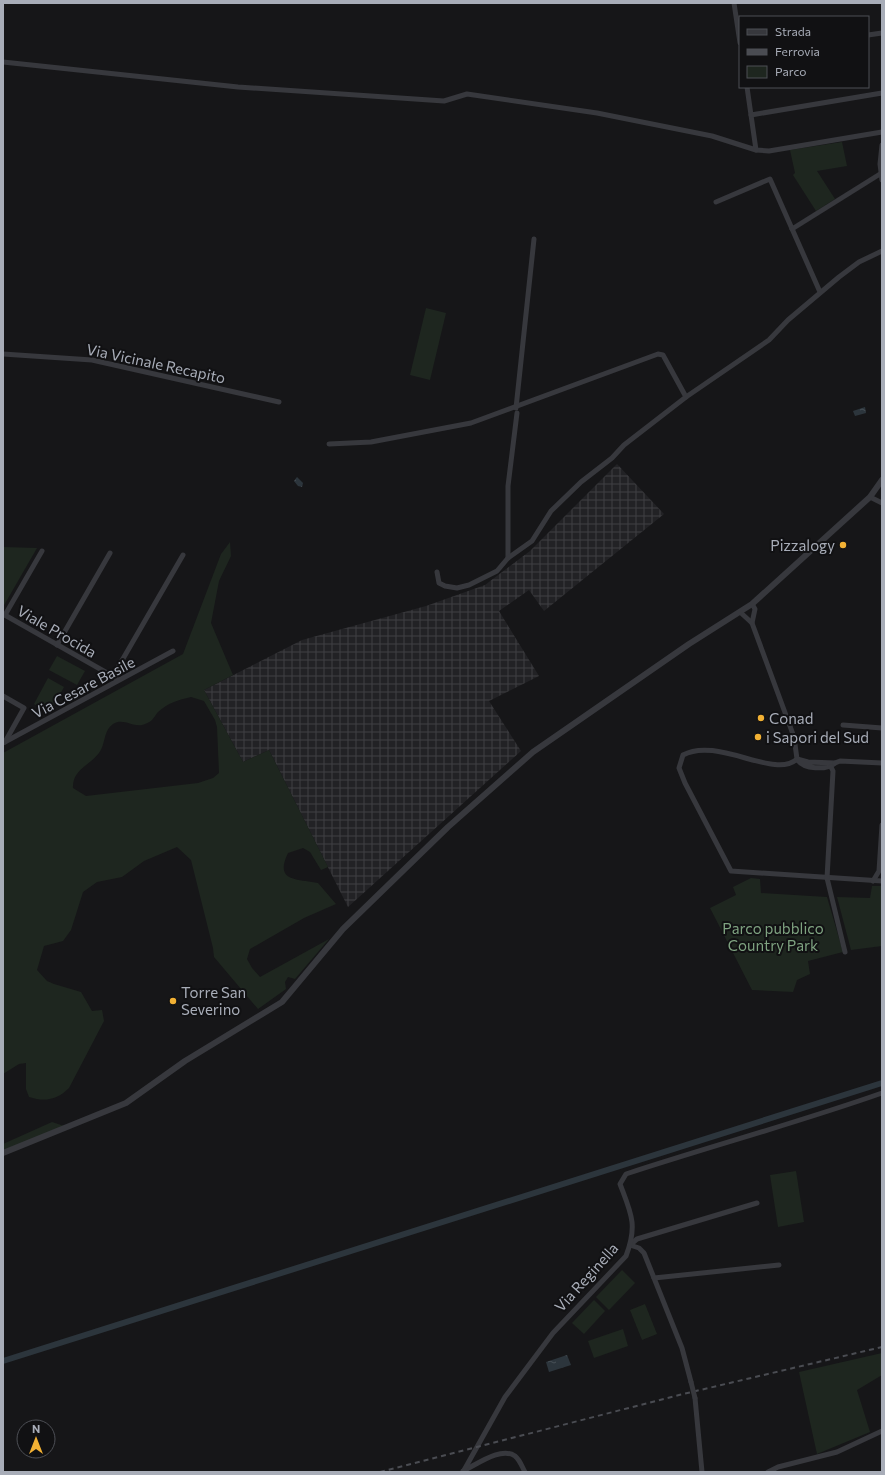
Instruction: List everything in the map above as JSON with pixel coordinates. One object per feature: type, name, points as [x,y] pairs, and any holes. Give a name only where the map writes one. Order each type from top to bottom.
[{"type":"street","points":[[734,3],[739,36]]},
{"type":"street","points":[[869,35],[882,33]]},
{"type":"street","points":[[3,62],[238,87],[444,101],[467,94],[598,113],[712,136],[756,150],[769,151],[882,132]]},
{"type":"street","points":[[747,88],[756,150]]},
{"type":"street","points":[[751,115],[882,93]]},
{"type":"street","points":[[882,145],[880,155],[880,174],[882,180]]},
{"type":"street","points":[[792,229],[880,174]]},
{"type":"street","points":[[716,202],[770,179],[820,292]]},
{"type":"street","points":[[508,558],[508,486],[534,239]]},
{"type":"street","points":[[437,572],[439,583],[445,586],[457,588],[470,584],[497,571],[508,558],[532,541],[551,511],[581,482],[624,445],[686,397],[769,340],[820,292],[859,262],[882,251]]},
{"type":"street","name":"Via Vicinale Recapito","points":[[3,354],[92,360],[279,402]]},
{"type":"street","points":[[329,444],[379,441],[471,423],[516,411],[658,354],[663,355],[686,397]]},
{"type":"street","points":[[3,1153],[126,1102],[185,1061],[282,1002],[343,929],[448,827],[533,752],[689,644],[752,604],[870,497],[882,480]]},
{"type":"street","points":[[870,497],[882,503]]},
{"type":"street","points":[[4,615],[42,552]]},
{"type":"street","points":[[57,645],[110,553]]},
{"type":"street","points":[[113,676],[183,555]]},
{"type":"street","points":[[752,604],[755,609],[752,623]]},
{"type":"street","points":[[740,612],[752,623],[794,737],[797,759],[793,764],[787,765],[766,763],[729,753],[704,749],[692,750],[683,755],[679,768],[685,783],[731,871],[882,882]]},
{"type":"street","name":"Viale Procida","points":[[4,615],[120,680]]},
{"type":"street","name":"Via Cesare Basile","points":[[4,743],[174,651]]},
{"type":"street","points":[[3,696],[24,708],[4,743]]},
{"type":"street","points":[[843,726],[882,728]]},
{"type":"street","points":[[797,759],[833,765],[840,760],[882,763]]},
{"type":"street","points":[[833,765],[827,878],[845,952]]},
{"type":"street","points":[[873,881],[879,871],[882,825]]},
{"type":"street","name":"Via Reginella","points":[[463,1472],[505,1398],[548,1338],[626,1256],[630,1245],[633,1222],[620,1184],[626,1174],[697,1151],[807,1119],[882,1092]]},
{"type":"street","points":[[630,1245],[637,1239],[757,1203]]},
{"type":"street","points":[[630,1245],[639,1248],[644,1253],[682,1348],[695,1398],[702,1472]]},
{"type":"street","points":[[654,1278],[779,1265]]},
{"type":"street","points":[[768,1472],[778,1467],[837,1452],[882,1431]]},
{"type":"street","name":"Via Reginella","points":[[463,1472],[501,1453],[509,1453],[519,1460],[525,1472]]},
{"type":"shaded area","points":[[617,464],[664,514],[544,611],[529,590],[499,611],[539,676],[489,701],[521,751],[348,907],[269,750],[243,762],[204,690],[302,640],[426,606],[485,585],[530,551]]},
{"type":"green space","points":[[842,142],[847,166],[817,171],[835,199],[816,211],[793,175],[795,173],[790,150]]},
{"type":"green space","points":[[426,308],[446,313],[430,380],[410,375]]},
{"type":"green space","points":[[230,542],[231,556],[219,581],[211,623],[233,675],[204,690],[243,762],[269,750],[328,867],[321,870],[310,852],[303,848],[288,853],[284,862],[286,874],[296,879],[318,883],[336,904],[304,918],[250,949],[247,959],[252,968],[260,977],[329,939],[295,979],[288,977],[285,982],[286,989],[258,1009],[214,957],[191,860],[177,847],[144,861],[122,877],[97,882],[83,892],[71,930],[63,941],[44,946],[37,970],[47,981],[81,992],[92,1011],[102,1010],[104,1021],[69,1088],[60,1095],[46,1100],[29,1097],[26,1089],[26,1063],[19,1064],[3,1074],[3,753],[183,654],[221,554]],"holes":[[[191,697],[204,701],[215,720],[217,727],[219,773],[213,778],[198,783],[86,796],[73,788],[73,782],[78,772],[99,753],[103,746],[106,734],[113,724],[117,722],[125,722],[141,725],[149,722],[158,712],[173,702]]]},
{"type":"green space","points":[[3,547],[37,548],[3,607]]},
{"type":"green space","points":[[57,656],[85,671],[77,685],[49,670]]},
{"type":"green space","points":[[48,678],[64,687],[50,713],[34,704]]},
{"type":"green space","name":"Parco pubblico Country Park","points":[[751,878],[760,879],[761,893],[827,897],[843,952],[808,961],[810,974],[797,980],[793,992],[752,990],[710,908],[736,895],[733,887]]},
{"type":"green space","name":"Parco pubblico Country Park","points":[[872,886],[882,886],[882,946],[851,950],[837,897],[870,898]]},
{"type":"green space","points":[[52,1122],[64,1126],[3,1151],[3,1144]]},
{"type":"green space","points":[[796,1171],[804,1222],[778,1227],[770,1175]]},
{"type":"green space","points":[[622,1270],[635,1283],[609,1310],[596,1297]]},
{"type":"green space","points":[[594,1300],[605,1311],[584,1334],[572,1323]]},
{"type":"green space","points":[[645,1304],[657,1334],[642,1340],[630,1310]]},
{"type":"green space","points":[[623,1329],[628,1346],[594,1358],[588,1341]]},
{"type":"green space","points":[[882,1353],[882,1375],[857,1390],[870,1432],[817,1454],[799,1372]]},
{"type":"water","points":[[865,407],[866,413],[855,416],[853,411]]},
{"type":"water","points":[[297,477],[303,483],[302,487],[298,486],[294,481]]},
{"type":"water","points":[[567,1355],[571,1365],[549,1372],[546,1362]]},
{"type":"waterway","points":[[3,1361],[882,1083]]},
{"type":"railway","points":[[380,1472],[679,1395],[882,1347]]},
{"type":"place","name":"Pizzalogy","points":[[843,545]]},
{"type":"place","name":"Conad","points":[[761,718]]},
{"type":"place","name":"i Sapori del Sud","points":[[758,737]]},
{"type":"place","name":"Torre San Severino","points":[[173,1001]]}]
